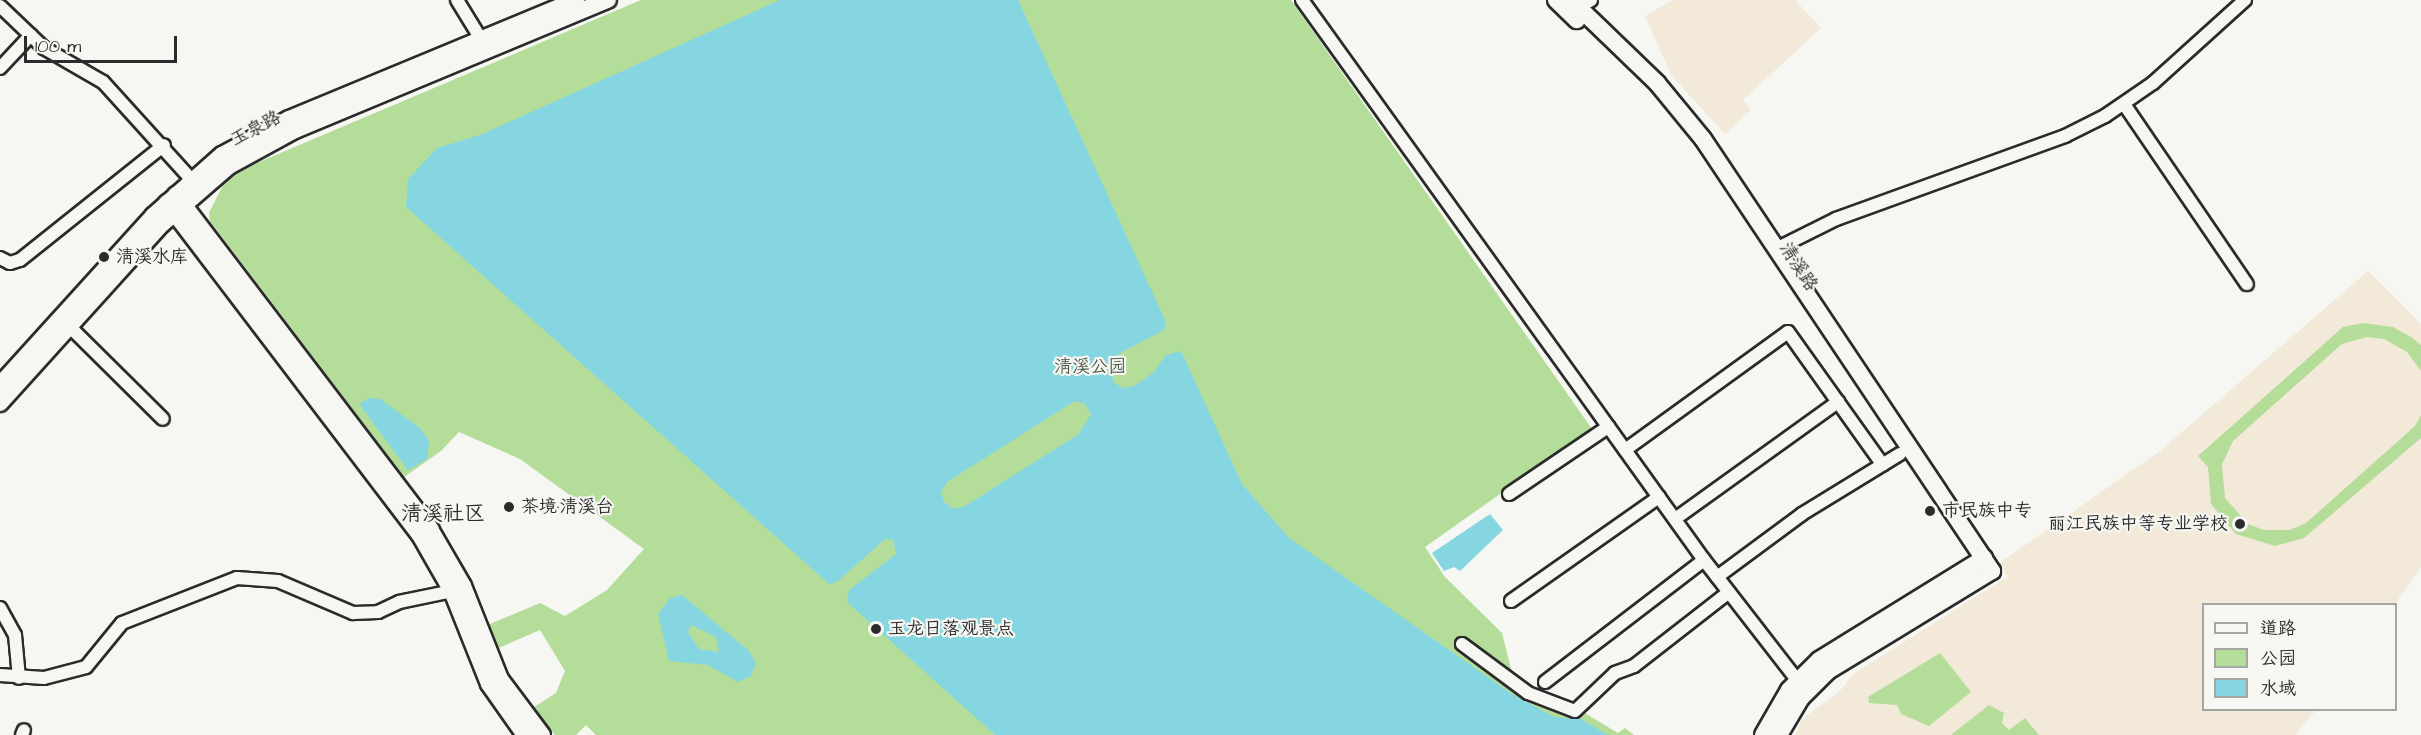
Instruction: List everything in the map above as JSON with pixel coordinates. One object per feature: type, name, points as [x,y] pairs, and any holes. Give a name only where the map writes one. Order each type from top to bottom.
[{"type":"street","points":[[457,0],[482,39]]},
{"type":"street","name":"玉泉路","points":[[0,403],[71,327],[174,203],[191,179],[222,155],[281,123],[576,0]]},
{"type":"street","name":"玉泉路","points":[[0,386],[174,203],[228,166],[295,130],[608,0]]},
{"type":"street","points":[[1302,0],[1704,560],[1797,680]]},
{"type":"street","name":"清溪路","points":[[1556,0],[1649,90],[1695,146],[1900,454],[1983,567]]},
{"type":"street","points":[[1776,249],[1836,219],[2065,136],[2124,104],[2245,0]]},
{"type":"street","name":"清溪路","points":[[1580,2],[1686,116],[1776,249],[1983,567]]},
{"type":"street","points":[[0,6],[31,35],[103,82],[164,145],[191,179]]},
{"type":"street","points":[[0,68],[31,35]]},
{"type":"street","points":[[2124,104],[2247,284]]},
{"type":"street","points":[[0,258],[10,263],[20,260],[164,145]]},
{"type":"street","points":[[174,203],[413,526],[452,591],[489,684],[525,735]]},
{"type":"street","points":[[174,203],[430,528],[463,586],[500,679],[542,735]]},
{"type":"street","points":[[71,327],[163,419]]},
{"type":"street","points":[[1625,450],[1788,332],[1883,465]]},
{"type":"street","points":[[1675,519],[1838,402]]},
{"type":"street","points":[[1509,494],[1608,427]]},
{"type":"street","points":[[1717,577],[1802,514],[1900,454]]},
{"type":"street","points":[[1511,601],[1659,497]]},
{"type":"street","points":[[1545,682],[1704,560]]},
{"type":"street","points":[[1763,735],[1797,680],[1830,651],[1983,567]]},
{"type":"street","points":[[1779,735],[1801,698],[1828,671],[1983,567]]},
{"type":"street","points":[[0,675],[19,678],[56,676],[86,667],[122,623],[237,578],[278,581],[353,614],[378,612],[399,602],[452,591]]},
{"type":"street","points":[[1462,644],[1528,693],[1575,711],[1615,673],[1634,666],[1729,592]]},
{"type":"street","points":[[0,608],[15,635],[19,678]]},
{"type":"shaded area","points":[[1673,0],[1795,0],[1821,28],[1743,100],[1751,110],[1725,134],[1671,75],[1645,16]]},
{"type":"shaded area","name":"丽江民族中等专业学校","points":[[2368,271],[2421,324],[2421,567],[2396,603],[2202,603],[2202,711],[2315,711],[2295,735],[1795,735],[1802,719],[1840,691],[1853,674],[2007,577],[2001,562],[2160,451]]},
{"type":"green space","name":"清溪公园","points":[[641,0],[1291,0],[1592,429],[1425,547],[1445,577],[1502,633],[1513,677],[1530,690],[1583,712],[1618,733],[1625,728],[1634,735],[596,735],[586,725],[576,735],[555,735],[531,709],[556,693],[565,671],[540,630],[496,649],[485,626],[540,603],[565,616],[607,590],[644,549],[520,459],[459,432],[441,451],[404,477],[210,221],[209,213],[223,185],[243,169]]},
{"type":"green space","points":[[2363,323],[2393,327],[2421,345],[2421,371],[2407,352],[2384,339],[2367,337],[2342,344],[2233,441],[2222,464],[2225,498],[2248,524],[2264,530],[2290,530],[2306,523],[2415,426],[2421,415],[2421,438],[2304,538],[2275,546],[2236,534],[2211,504],[2208,467],[2198,456],[2343,327]]},
{"type":"green space","points":[[1940,653],[1971,692],[1929,726],[1901,714],[1897,705],[1869,703],[1868,697]]},
{"type":"green space","points":[[1989,705],[2004,713],[2002,723],[2009,730],[2025,718],[2039,735],[1951,735]]},
{"type":"water","points":[[780,0],[1018,0],[1166,322],[1164,330],[1118,354],[1112,364],[1113,382],[1123,388],[1134,386],[1154,372],[1166,355],[1181,351],[1242,484],[1289,538],[1512,694],[1554,717],[1581,719],[1608,735],[995,735],[847,602],[849,590],[896,554],[893,540],[885,539],[837,582],[829,584],[406,207],[408,179],[437,148],[480,135]],"holes":[[[1075,401],[1085,404],[1091,414],[1079,434],[965,506],[954,509],[944,502],[941,492],[947,482]]]},
{"type":"water","points":[[369,398],[380,399],[420,428],[429,441],[427,459],[408,470],[359,404]]},
{"type":"water","points":[[1490,514],[1503,530],[1460,571],[1454,567],[1444,571],[1432,553]]},
{"type":"water","points":[[682,595],[749,651],[756,663],[751,676],[738,682],[708,665],[669,661],[658,614],[670,598]],"holes":[[[691,625],[716,637],[719,652],[699,649],[688,632]]]},
{"type":"place","name":"清溪水库","points":[[104,257]]},
{"type":"place","name":"茶境·清溪台","points":[[509,507]]},
{"type":"place","name":"市民族中专","points":[[1930,511]]},
{"type":"place","name":"丽江民族中等专业学校","points":[[2240,524]]},
{"type":"place","name":"玉龙日落观景点","points":[[876,629]]},
{"type":"district","name":"清溪社区","points":[[443,514]]}]
